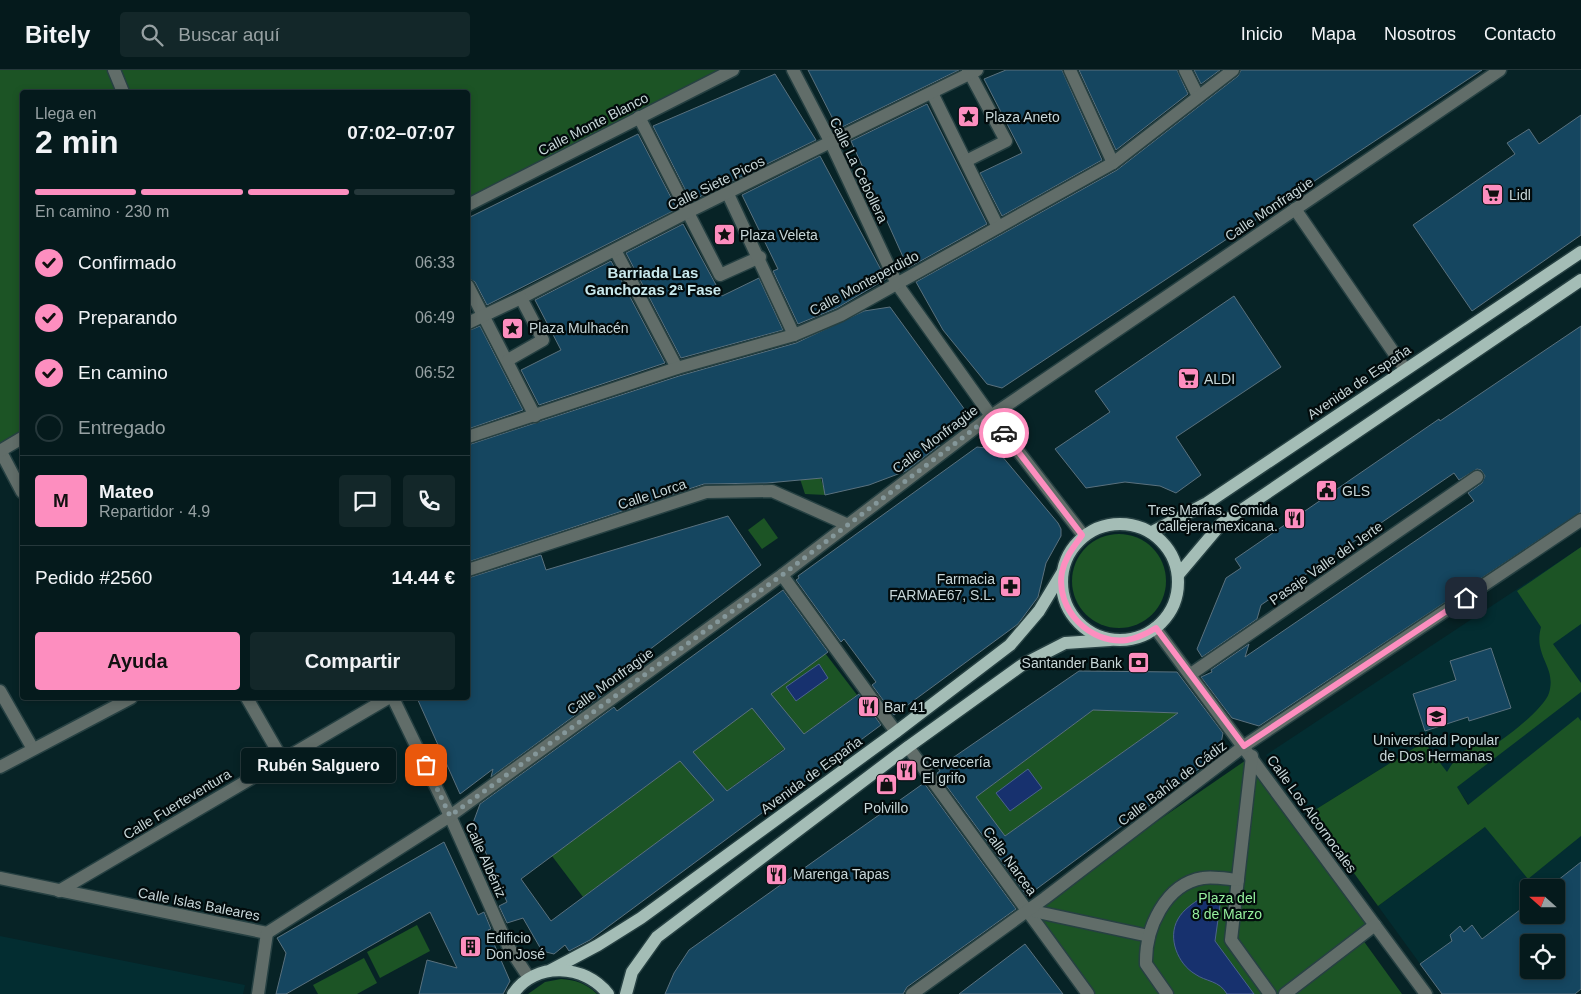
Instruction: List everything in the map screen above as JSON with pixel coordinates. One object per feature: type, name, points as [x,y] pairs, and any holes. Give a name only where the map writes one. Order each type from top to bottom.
[{"type":"main road","name":"Avenida de España","points":[[1152,532],[1207,503],[1581,252]]},
{"type":"main road","points":[[1178,575],[1221,524],[1581,280]]},
{"type":"main road","points":[[626,994],[632,972],[657,937],[908,747],[1022,665],[1065,643],[1110,640],[1134,638],[1156,628],[1169,614],[1177,595],[1178,575],[1169,551],[1152,532],[1128,524],[1102,526],[1082,535],[1068,554],[1062,573],[1062,592],[1068,609],[1078,624],[1093,634],[1110,640]]},
{"type":"main road","name":"Avenida de España","points":[[529,978],[551,970],[598,945],[641,918],[896,732],[1010,645],[1039,610],[1062,573]]},
{"type":"main road","points":[[551,970],[569,970],[587,976],[602,986],[608,994]]},
{"type":"main road","points":[[513,994],[529,978]]},
{"type":"street","points":[[114,70],[122,90]]},
{"type":"street","name":"Calle Monte Blanco","points":[[470,204],[733,70]]},
{"type":"street","name":"Calle La Cebollera","points":[[793,70],[831,143],[897,284]]},
{"type":"street","points":[[1070,70],[1113,163]]},
{"type":"street","points":[[1185,70],[1198,96]]},
{"type":"street","name":"Calle Monteperdido","points":[[470,436],[677,368],[794,335],[841,315],[1113,163],[1233,70]]},
{"type":"street","name":"Calle Monfragüe","points":[[450,816],[782,575],[846,524],[991,416],[1500,70]]},
{"type":"street","points":[[966,161],[1006,142],[972,71]]},
{"type":"street","name":"Calle Siete Picos","points":[[470,322],[521,298],[688,212],[932,93],[972,71]]},
{"type":"street","points":[[932,93],[998,227]]},
{"type":"street","points":[[638,117],[720,275],[760,257]]},
{"type":"street","points":[[728,194],[760,257],[794,335]]},
{"type":"street","points":[[1295,209],[1405,369]]},
{"type":"street","points":[[615,250],[677,368]]},
{"type":"street","points":[[897,284],[991,416],[1082,535]]},
{"type":"street","points":[[470,290],[482,316],[508,360],[535,416]]},
{"type":"street","points":[[508,360],[544,340],[521,298]]},
{"type":"street","points":[[20,439],[0,450],[20,488]]},
{"type":"street","name":"Pasaje Valle del Jerte","points":[[1191,674],[1478,477]]},
{"type":"street","name":"Calle Lorca","points":[[470,569],[706,492],[772,491],[846,524]]},
{"type":"street","name":"Calle Bahía de Cádiz","points":[[912,994],[1248,751],[1581,520]]},
{"type":"street","points":[[782,575],[896,732]]},
{"type":"street","name":"Calle Los Alcornocales","points":[[1156,628],[1426,994]]},
{"type":"street","points":[[0,691],[33,749]]},
{"type":"street","points":[[0,768],[127,700]]},
{"type":"street","points":[[248,700],[282,759]]},
{"type":"street","name":"Calle Fuerteventura","points":[[59,891],[385,700]]},
{"type":"street","name":"Calle Albéniz","points":[[394,700],[450,816],[508,946],[529,978]]},
{"type":"street","name":"Calle Narcea","points":[[908,747],[1088,994]]},
{"type":"street","points":[[1248,751],[1238,880],[1231,940],[1270,994]]},
{"type":"street","name":"Calle Islas Baleares","points":[[0,878],[267,933],[450,816]]},
{"type":"street","points":[[1161,992],[1146,964],[1149,936],[1163,906],[1173,893],[1189,882],[1205,877],[1238,880]]},
{"type":"street","points":[[1028,910],[1149,936]]},
{"type":"street","points":[[1285,994],[1374,925]]},
{"type":"street","points":[[258,994],[267,933]]},
{"type":"shaded area","points":[[1581,547],[1581,989],[1575,994],[1442,994],[1378,906],[1485,827],[1424,742],[1310,813],[1266,755]]},
{"type":"shaded area","points":[[0,936],[245,985],[243,994],[0,994]]},
{"type":"green space","points":[[0,70],[733,70],[470,204],[470,90],[20,90],[20,439],[0,451]]},
{"type":"green space","points":[[796,402],[826,495],[805,494],[777,409]]},
{"type":"green space","points":[[764,518],[778,538],[762,549],[748,530]]},
{"type":"green space","points":[[1119,534],[1137,538],[1152,548],[1162,563],[1166,581],[1162,599],[1152,614],[1137,624],[1119,628],[1101,624],[1086,614],[1076,599],[1072,581],[1076,563],[1086,548],[1101,538]]},
{"type":"green space","points":[[1581,547],[1581,624],[1553,644],[1581,683],[1581,692],[1457,787],[1468,805],[1578,717],[1581,721],[1581,836],[1528,879],[1485,827],[1378,906],[1310,813],[1424,742],[1447,772],[1463,752],[1473,747],[1497,743],[1541,706],[1549,693],[1551,684],[1548,668],[1540,646],[1541,627],[1517,591]]},
{"type":"green space","points":[[825,653],[857,695],[583,897],[552,856]]},
{"type":"green space","points":[[1093,710],[1178,713],[994,844],[964,806]]},
{"type":"green space","name":"Plaza del 8 de Marzo","points":[[1252,756],[1375,925],[1360,936],[1402,994],[1088,994],[1028,910]]},
{"type":"green space","points":[[417,925],[430,951],[380,978],[367,952]]},
{"type":"green space","points":[[364,958],[377,983],[357,994],[318,994],[313,985]]},
{"type":"green space","points":[[561,979],[580,983],[589,987],[597,994],[528,994],[545,982]]},
{"type":"water","points":[[819,664],[828,678],[796,701],[786,687]]},
{"type":"water","points":[[1028,769],[1042,788],[1010,811],[996,793]]},
{"type":"water","points":[[1201,898],[1221,898],[1215,941],[1254,994],[1227,994],[1220,986],[1199,977],[1189,970],[1179,957],[1174,942],[1175,926],[1182,913]]},
{"type":"building","points":[[808,70],[959,70],[838,129]]},
{"type":"building","points":[[1006,70],[1062,70],[1102,160],[1002,216],[980,173],[1022,153],[984,79]]},
{"type":"building","points":[[1079,70],[1177,70],[1188,94],[1116,150]]},
{"type":"building","points":[[1194,70],[1220,70],[1201,84]]},
{"type":"building","points":[[1241,70],[1482,70],[1002,388],[987,384],[943,330],[916,282],[1117,170],[1238,76]]},
{"type":"building","points":[[775,74],[816,140],[691,201],[653,126]]},
{"type":"building","points":[[927,104],[987,224],[908,268],[851,141]]},
{"type":"building","points":[[1581,115],[1581,235],[1472,311],[1413,225],[1515,154],[1507,143],[1529,129],[1539,144]]},
{"type":"building","points":[[638,134],[677,209],[487,305],[475,282],[470,279],[470,217]]},
{"type":"building","points":[[820,156],[886,279],[837,308],[798,324],[773,271],[778,269],[742,195]]},
{"type":"building","points":[[683,224],[722,296],[759,278],[783,330],[681,358],[626,253]]},
{"type":"building","points":[[611,261],[665,363],[539,405],[521,370],[561,350],[535,300]]},
{"type":"building","name":"ALDI","points":[[1234,296],[1281,367],[1176,437],[1201,475],[1176,493],[1160,486],[1125,482],[1086,488],[1055,449],[1110,412],[1095,391]]},
{"type":"building","points":[[890,307],[965,410],[963,422],[935,445],[940,445],[906,471],[869,485],[825,495],[822,478],[767,483],[704,484],[470,561],[470,444],[679,376],[796,343],[864,311]]},
{"type":"building","points":[[480,326],[523,410],[470,428],[470,330]]},
{"type":"building","points":[[1581,326],[1581,512],[1259,726],[1232,718],[1201,677],[1212,672],[1211,670],[1249,644],[1245,657],[1474,501],[1468,493],[1482,483],[1485,476],[1481,470],[1477,469],[1459,480],[1454,473],[1261,605],[1257,619],[1202,657],[1197,649],[1226,578],[1241,568],[1235,559],[1439,419],[1440,421]]},
{"type":"building","points":[[977,447],[996,449],[1058,523],[1061,529],[1061,536],[1046,563],[1038,597],[1018,624],[894,715],[872,685],[876,682],[844,639],[841,642],[796,580],[799,578],[798,576]]},
{"type":"building","points":[[728,516],[761,565],[599,688],[604,694],[491,777],[493,769],[460,794],[418,700],[470,700],[470,577],[541,555],[546,570]]},
{"type":"building","points":[[783,590],[828,652],[771,694],[804,734],[859,694],[881,725],[590,940],[569,951],[565,945],[554,954],[542,951],[523,918],[507,923],[499,906],[507,902],[473,823],[480,804],[614,707],[617,711]],"holes":[[[752,708],[785,749],[727,791],[693,752]],[[680,761],[714,800],[551,921],[521,879]]]},
{"type":"building","points":[[1491,648],[1511,708],[1469,721],[1468,717],[1425,731],[1413,694],[1456,680],[1450,661]]},
{"type":"building","points":[[1079,671],[1177,672],[1223,733],[1219,754],[1027,896],[937,773],[940,771],[938,768]],"holes":[[[1093,710],[1178,713],[1005,836],[976,797]]]},
{"type":"building","points":[[924,783],[1016,909],[907,987],[903,994],[665,994],[674,973],[689,950]]},
{"type":"building","points":[[444,842],[478,915],[484,912],[491,929],[488,930],[510,981],[503,994],[419,994],[427,960],[457,968],[430,912],[286,994],[276,994],[286,953],[277,938]]},
{"type":"building","points":[[1581,862],[1581,989],[1575,994],[1442,994],[1420,964],[1452,941],[1450,935],[1460,926],[1464,932],[1472,925],[1482,939],[1520,910],[1520,924],[1565,924],[1565,879],[1559,879]]},
{"type":"building","points":[[1025,944],[1063,994],[959,994]]},
{"type":"way so far","points":[[426,765],[450,816],[782,575],[846,524],[991,416],[1004,433]]},
{"type":"place","name":"Plaza Aneto","points":[[969,117]]},
{"type":"place","name":"Lidl","points":[[1493,195]]},
{"type":"place","name":"Plaza Veleta","points":[[724,235]]},
{"type":"place","name":"Plaza Mulhacén","points":[[513,328]]},
{"type":"place","name":"ALDI","points":[[1188,379]]},
{"type":"place","name":"GLS","points":[[1326,491]]},
{"type":"place","name":"Tres Marías. Comida callejera mexicana.","points":[[1294,518]]},
{"type":"place","name":"Farmacia FARMAE67, S.L.","points":[[1011,587]]},
{"type":"place","name":"Santander Bank","points":[[1138,663]]},
{"type":"place","name":"Bar 41","points":[[868,707]]},
{"type":"place","name":"Universidad Popular de Dos Hermanas","points":[[1436,717]]},
{"type":"place","name":"Rubén Salguero","points":[[426,765]]},
{"type":"place","name":"Cervecería El grifo","points":[[906,770]]},
{"type":"place","name":"Polvillo","points":[[886,785]]},
{"type":"place","name":"Marenga Tapas","points":[[777,874]]},
{"type":"place","name":"Edificio Don José","points":[[470,946]]},
{"type":"district","name":"Barriada Las Ganchozas 2ª Fase","points":[[653,280]]},
{"type":"route","points":[[1004,433],[1082,535],[1068,554],[1062,573],[1062,592],[1068,609],[1078,624],[1093,634],[1110,640],[1126,640],[1141,636],[1156,628],[1244,746],[1466,598]]}]
